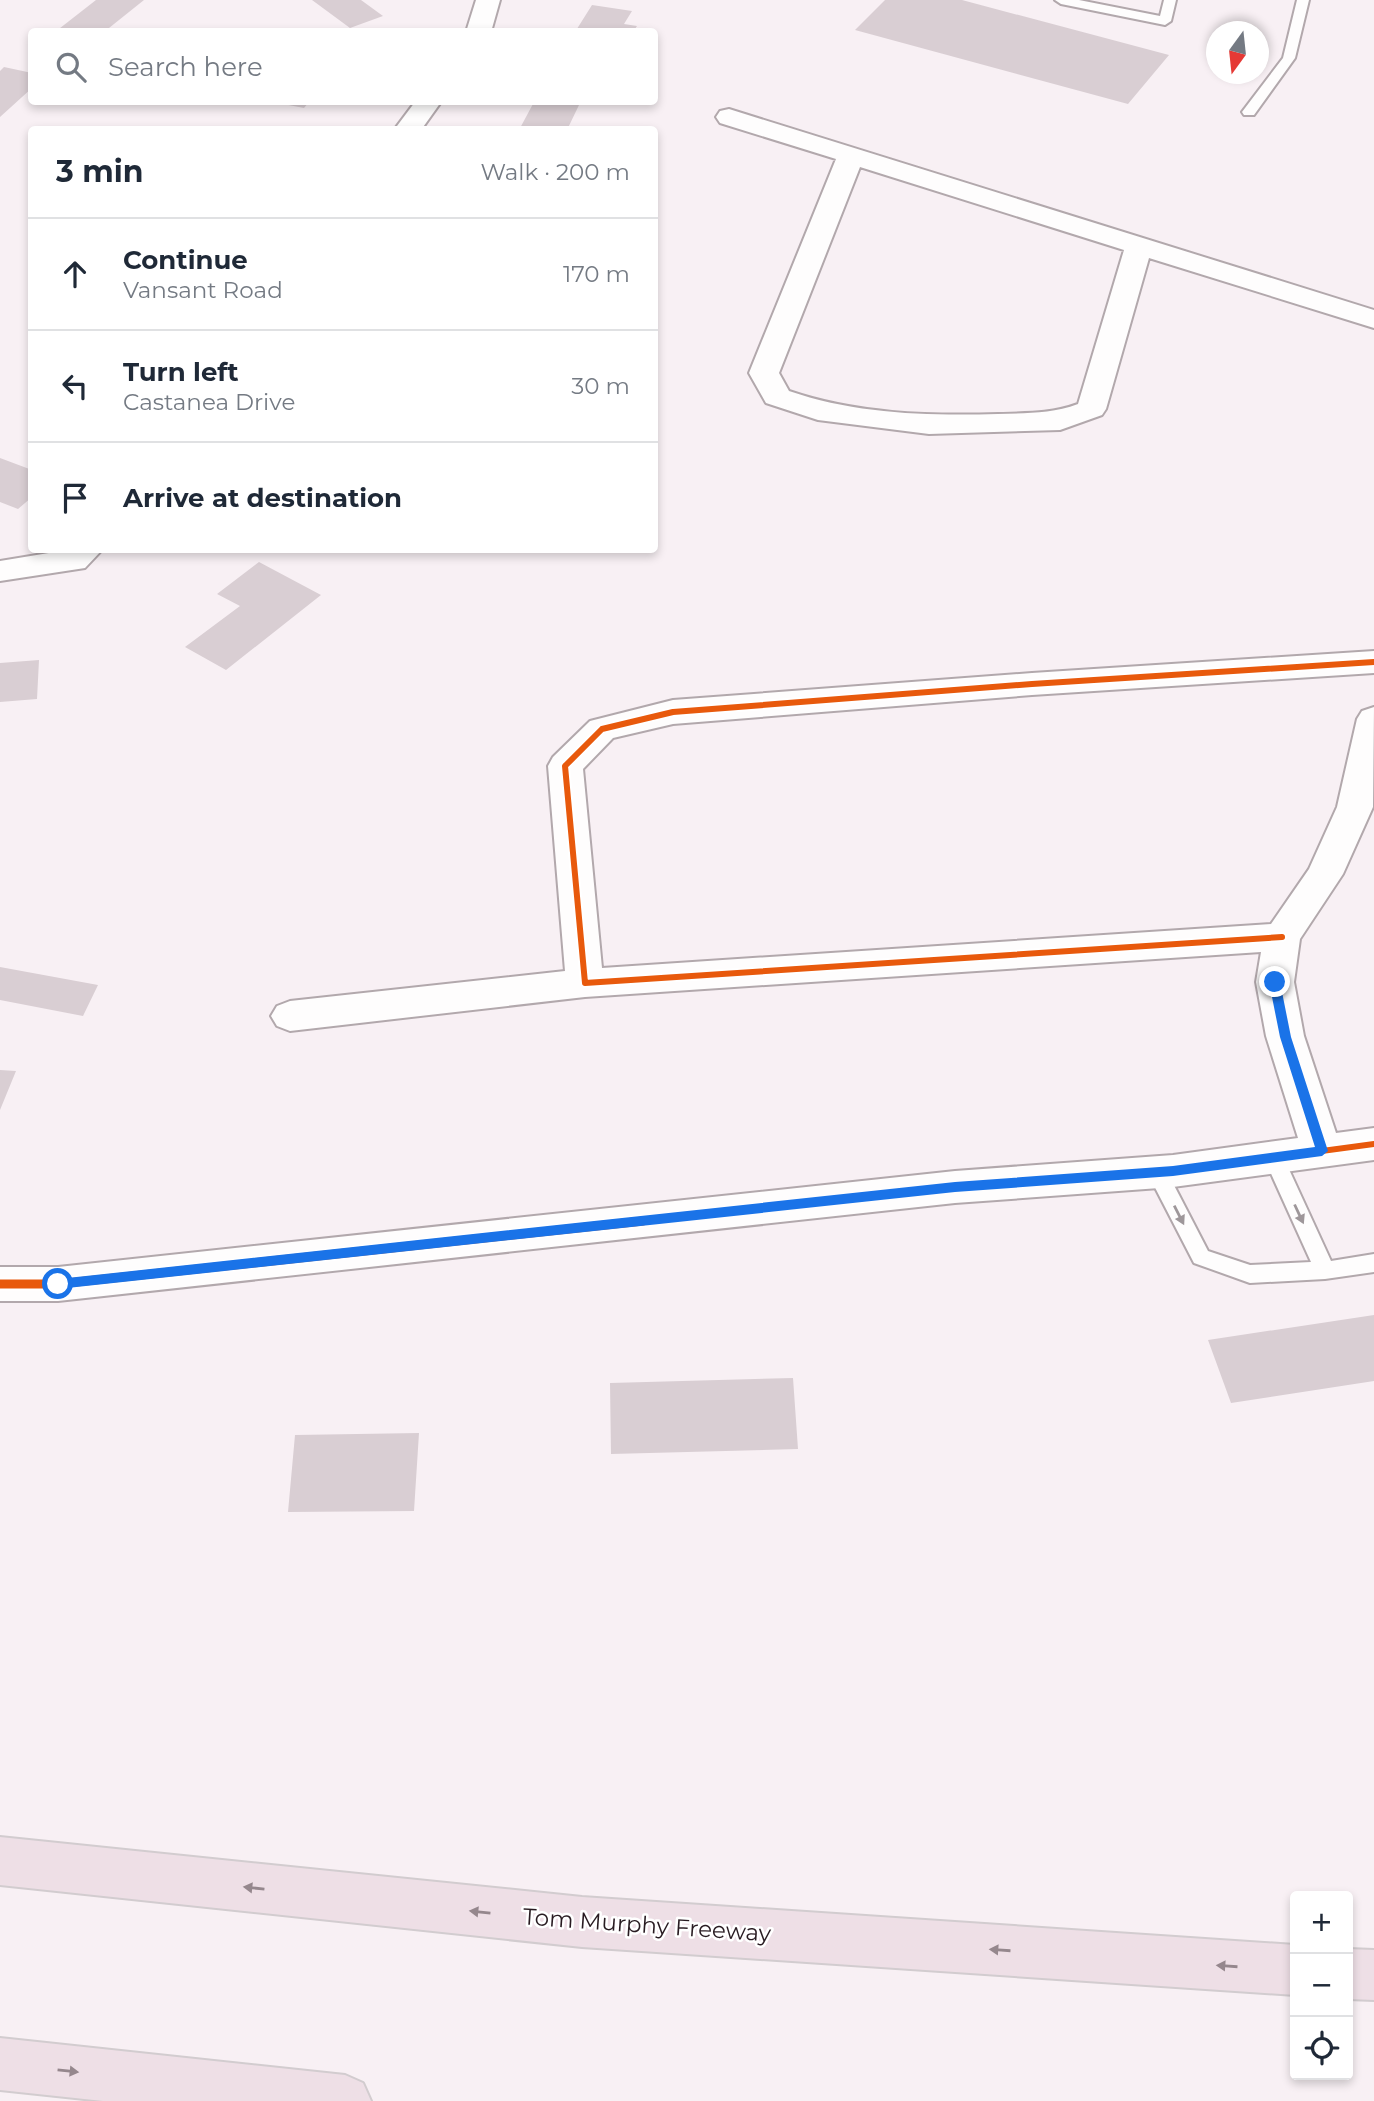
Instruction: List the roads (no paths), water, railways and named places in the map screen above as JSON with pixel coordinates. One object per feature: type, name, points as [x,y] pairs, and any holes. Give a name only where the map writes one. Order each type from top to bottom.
[{"type":"highway","name":"Tom Murphy Freeway","points":[[0,1861],[583,1922],[1290,1970]]},
{"type":"highway","points":[[1353,1974],[1374,1975]]},
{"type":"highway","points":[[0,2064],[345,2101]]},
{"type":"street","points":[[479,28],[488,0]]},
{"type":"street","points":[[410,126],[426,105]]},
{"type":"street","points":[[729,117],[1374,318]]},
{"type":"street","points":[[851,155],[764,373],[777,397],[818,411],[929,425],[1060,421],[1091,409],[1139,245]]},
{"type":"street","points":[[0,571],[74,561],[83,553]]},
{"type":"street","points":[[585,984],[565,766],[602,729],[687,711],[1032,684],[1374,662]]},
{"type":"street","points":[[1322,1151],[1285,1037],[1275,982],[1282,937],[1325,874],[1355,807],[1374,719]]},
{"type":"street","points":[[290,1016],[585,984],[1282,937]]},
{"type":"street","points":[[0,1284],[58,1284],[955,1187],[1157,1172],[1322,1151],[1372,1149]]},
{"type":"lane","points":[[1061,0],[1165,21],[1170,0]]},
{"type":"lane","points":[[1250,112],[1289,58],[1303,0]]},
{"type":"lane","points":[[1274,1157],[1325,1270]]},
{"type":"lane","points":[[1157,1172],[1201,1258],[1250,1274],[1325,1270],[1374,1263]]}]
